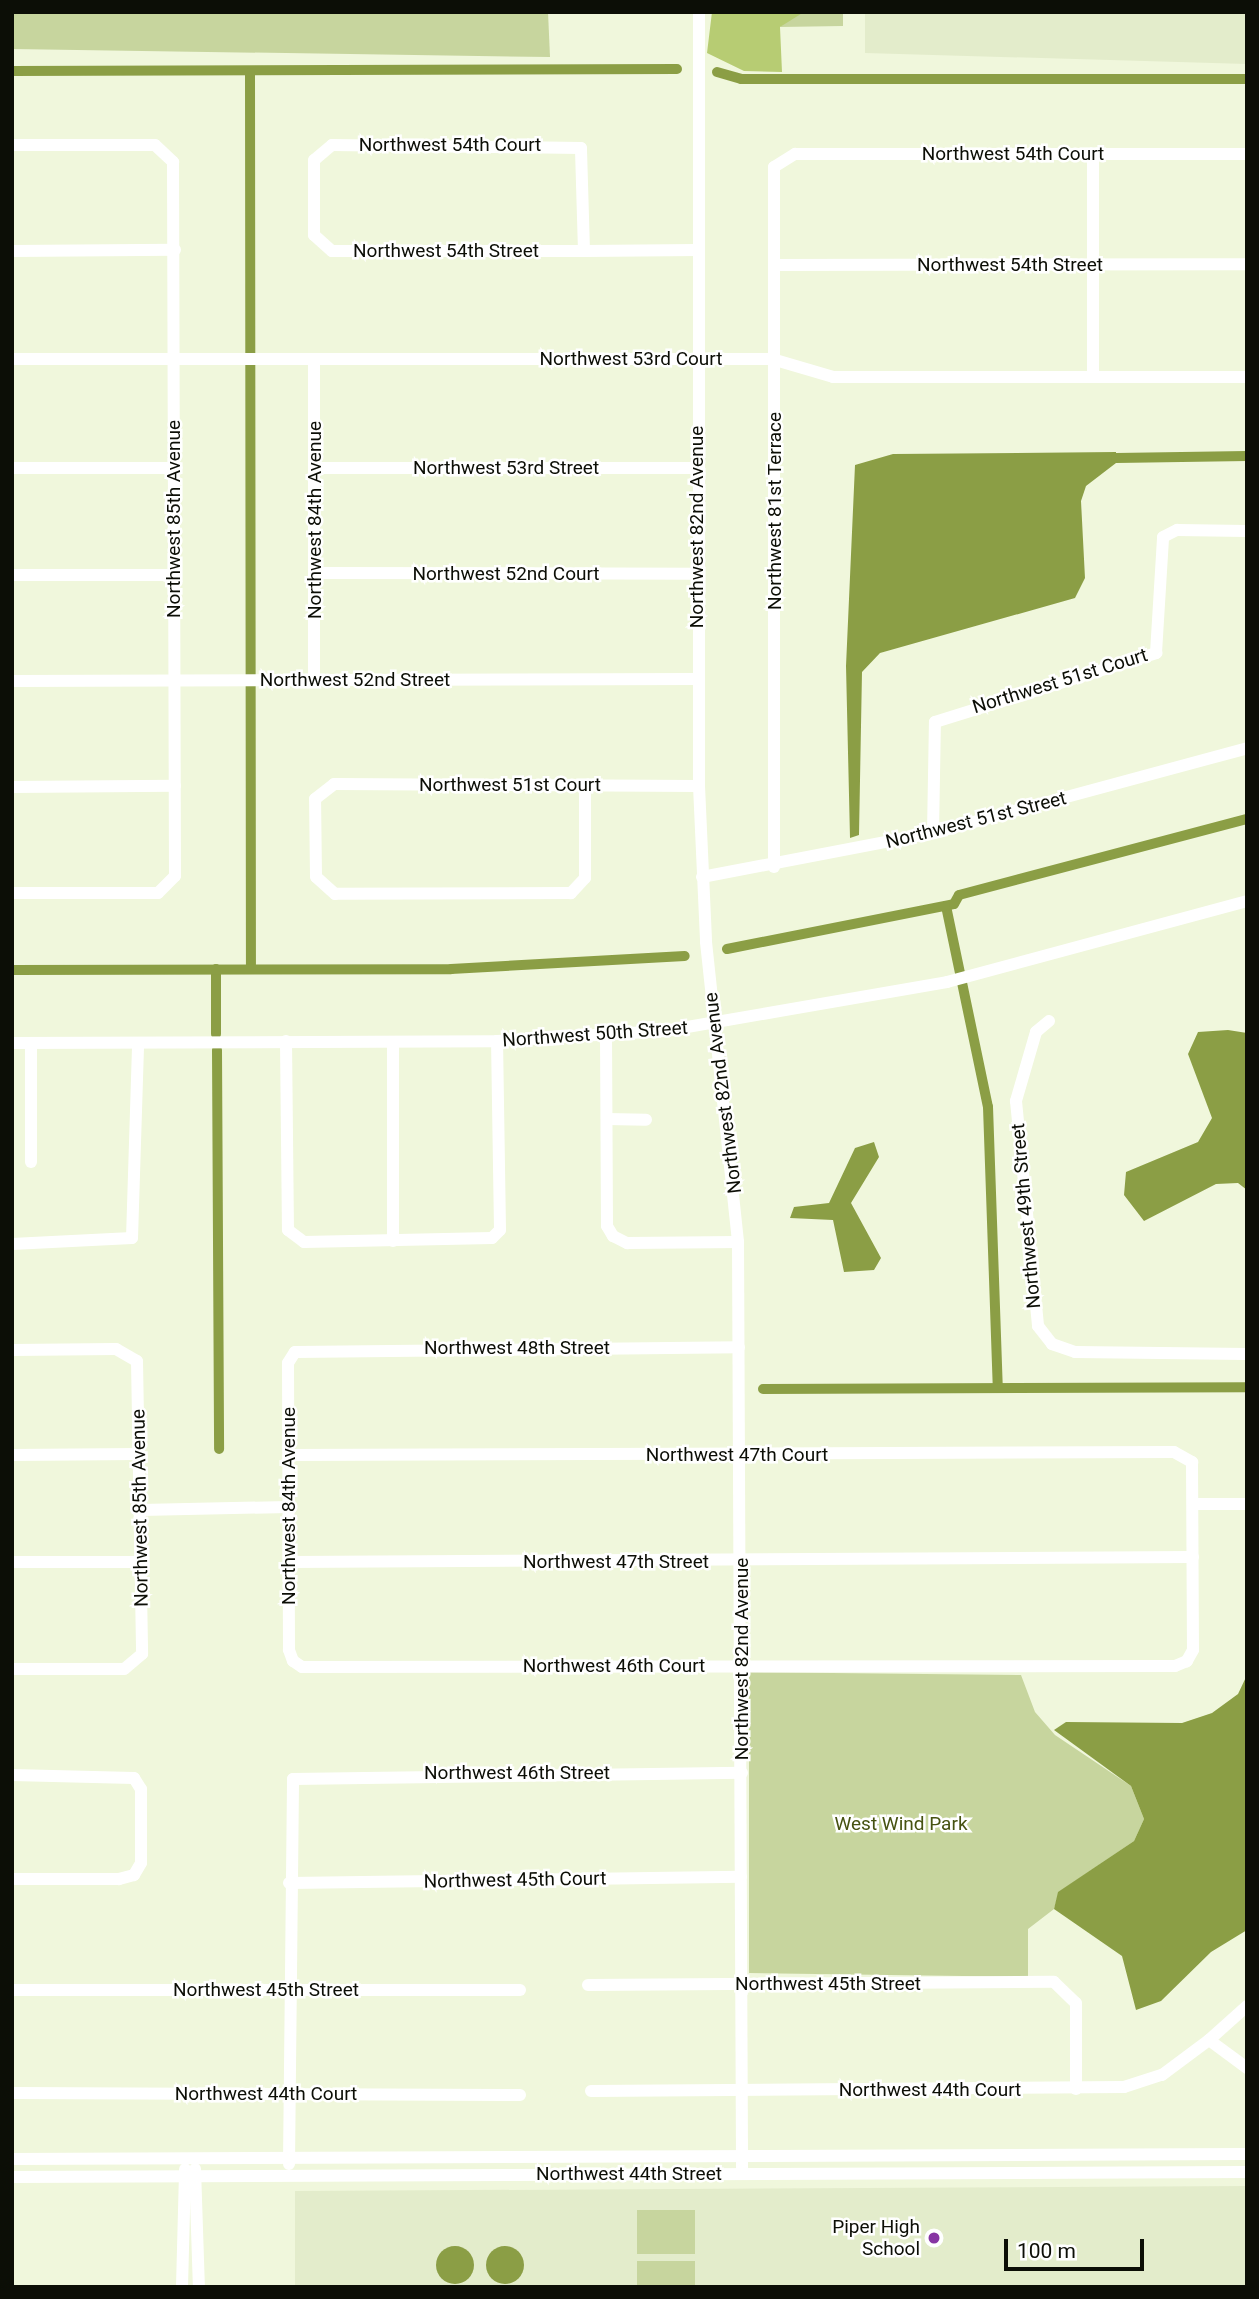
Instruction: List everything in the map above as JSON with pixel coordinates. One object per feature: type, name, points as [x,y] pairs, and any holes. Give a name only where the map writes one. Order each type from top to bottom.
[{"type":"street","name":"Northwest 82nd Avenue","points":[[699,12],[696,468],[699,786],[702,877],[738,1242],[743,1666],[740,1984],[742,2173]]},
{"type":"street","name":"Northwest 85th Avenue","points":[[12,145],[168,150],[175,250],[176,876],[169,888],[12,893]]},
{"type":"street","name":"Northwest 54th Court","points":[[321,244],[314,235],[314,160],[320,150],[581,148],[584,251]]},
{"type":"street","points":[[1093,154],[1093,376]]},
{"type":"street","name":"Northwest 54th Court","points":[[780,157],[1247,154]]},
{"type":"street","name":"Northwest 81st Terrace","points":[[774,867],[772,359],[774,166],[780,157]]},
{"type":"street","name":"Northwest 54th Street","points":[[321,244],[332,251],[698,250]]},
{"type":"street","points":[[12,251],[175,250]]},
{"type":"street","name":"Northwest 54th Street","points":[[774,265],[1247,264]]},
{"type":"street","name":"Northwest 53rd Court","points":[[12,359],[772,359],[833,377],[1247,377]]},
{"type":"street","name":"Northwest 84th Avenue","points":[[314,359],[314,680]]},
{"type":"street","points":[[12,468],[174,468]]},
{"type":"street","name":"Northwest 53rd Street","points":[[316,468],[696,468]]},
{"type":"street","name":"Northwest 51st Court","points":[[933,833],[935,722],[1156,653],[1163,537],[1177,530],[1247,530]]},
{"type":"street","name":"Northwest 52nd Court","points":[[315,573],[698,574]]},
{"type":"street","points":[[12,575],[174,575]]},
{"type":"street","name":"Northwest 52nd Street","points":[[12,681],[698,679]]},
{"type":"street","name":"Northwest 51st Street","points":[[702,877],[774,867],[933,833],[1247,748]]},
{"type":"street","name":"Northwest 51st Court","points":[[585,786],[585,878],[579,888],[335,894],[322,888],[316,877],[315,799],[323,790],[334,784],[699,786]]},
{"type":"street","points":[[12,787],[175,786]]},
{"type":"street","name":"Northwest 50th Street","points":[[12,1043],[496,1041],[716,1025],[956,980],[1247,901]]},
{"type":"street","name":"Northwest 49th Street","points":[[1049,1021],[1036,1032],[1016,1101],[1038,1326],[1052,1344],[1075,1352],[1247,1354]]},
{"type":"street","points":[[606,1035],[613,1236],[627,1243],[738,1242]]},
{"type":"street","points":[[286,1041],[288,1230],[294,1238],[393,1241],[492,1238],[500,1230],[496,1041]]},
{"type":"street","points":[[393,1042],[393,1241]]},
{"type":"street","points":[[31,1043],[31,1162]]},
{"type":"street","points":[[12,1244],[132,1238],[138,1043]]},
{"type":"street","points":[[607,1119],[646,1120]]},
{"type":"street","name":"Northwest 48th Street","points":[[295,1352],[739,1347]]},
{"type":"street","name":"Northwest 85th Avenue","points":[[12,1350],[130,1351],[137,1361],[142,1654],[133,1664],[12,1669]]},
{"type":"street","name":"Northwest 84th Avenue","points":[[293,1661],[288,1363],[295,1352]]},
{"type":"street","points":[[12,1455],[139,1454]]},
{"type":"street","name":"Northwest 47th Court","points":[[289,1455],[1185,1456],[1192,1462],[1194,1504]]},
{"type":"street","points":[[1194,1557],[1194,1504],[1247,1504]]},
{"type":"street","points":[[141,1510],[289,1507]]},
{"type":"street","name":"Northwest 47th Street","points":[[290,1562],[742,1562],[1194,1557]]},
{"type":"street","name":"Northwest 46th Court","points":[[293,1661],[302,1667],[1175,1666],[1187,1661],[1194,1650],[1194,1557]]},
{"type":"street","points":[[12,1563],[141,1562]]},
{"type":"street","name":"Northwest 46th Street","points":[[289,1884],[293,1779],[742,1773]]},
{"type":"street","points":[[12,1775],[134,1778],[141,1789],[141,1863],[134,1875],[12,1879]]},
{"type":"street","name":"Northwest 45th Court","points":[[289,1884],[741,1877]]},
{"type":"street","points":[[289,1884],[289,2175]]},
{"type":"street","name":"Northwest 45th Street","points":[[588,1985],[1054,1982],[1066,1988],[1076,2003],[1076,2089]]},
{"type":"street","name":"Northwest 45th Street","points":[[12,1990],[520,1990]]},
{"type":"street","points":[[1247,2006],[1209,2040],[1247,2068]]},
{"type":"street","name":"Northwest 44th Court","points":[[591,2091],[1124,2087],[1163,2075],[1209,2040]]},
{"type":"street","name":"Northwest 44th Court","points":[[12,2093],[520,2095]]},
{"type":"street","name":"Northwest 44th Street","points":[[12,2159],[1247,2154]]},
{"type":"street","points":[[188,2158],[199,2176],[199,2287]]},
{"type":"street","points":[[182,2287],[182,2176],[188,2158]]},
{"type":"street","points":[[423,2158],[423,2175]]},
{"type":"street","name":"Northwest 44th Street","points":[[12,2176],[1247,2172]]},
{"type":"shaded area","points":[[712,12],[804,12],[780,27],[782,72],[744,71],[707,53]]},
{"type":"shaded area","points":[[865,12],[1247,12],[1247,64],[865,53]]},
{"type":"shaded area","points":[[1116,452],[1116,463],[1086,486],[1081,501],[1085,578],[1075,598],[880,653],[862,672],[859,835],[850,838],[846,666],[855,465],[893,454]]},
{"type":"shaded area","points":[[1228,1030],[1247,1033],[1247,1190],[1238,1183],[1216,1184],[1144,1221],[1124,1195],[1126,1172],[1198,1142],[1212,1118],[1188,1054],[1198,1032]]},
{"type":"shaded area","points":[[874,1142],[879,1157],[851,1203],[881,1258],[874,1270],[844,1272],[833,1220],[790,1218],[794,1207],[829,1203],[855,1148]]},
{"type":"shaded area","points":[[1247,1675],[1247,1930],[1211,1952],[1161,2001],[1136,2010],[1122,1956],[1054,1909],[1058,1892],[1134,1841],[1144,1819],[1131,1786],[1054,1730],[1066,1722],[1182,1723],[1212,1713],[1238,1694]]},
{"type":"shaded area","name":"Piper High School","points":[[1247,2186],[1247,2287],[295,2287],[295,2191]]},
{"type":"shaded area","points":[[455,2246],[468,2252],[474,2265],[468,2278],[455,2284],[442,2278],[436,2265],[442,2252]]},
{"type":"shaded area","points":[[505,2246],[519,2251],[524,2265],[519,2279],[505,2284],[491,2279],[486,2265],[491,2251]]},
{"type":"green space","points":[[12,12],[548,12],[550,57],[12,49]]},
{"type":"green space","points":[[843,12],[843,26],[780,27],[796,13]]},
{"type":"green space","name":"West Wind Park","points":[[749,1672],[1021,1675],[1035,1712],[1055,1735],[1131,1786],[1144,1819],[1134,1841],[1059,1892],[1054,1909],[1028,1929],[1028,1977],[749,1973]]},
{"type":"green space","points":[[637,2210],[695,2210],[695,2254],[637,2254]]},
{"type":"green space","points":[[637,2261],[695,2261],[695,2287],[637,2287]]},
{"type":"waterway","points":[[12,71],[677,69]]},
{"type":"waterway","points":[[717,72],[741,79],[1247,79]]},
{"type":"waterway","points":[[250,73],[251,969]]},
{"type":"waterway","points":[[1116,458],[1247,456]]},
{"type":"waterway","points":[[727,949],[954,904],[959,895],[1247,819]]},
{"type":"waterway","points":[[946,906],[988,1107],[998,1388]]},
{"type":"waterway","points":[[12,970],[451,969],[685,956]]},
{"type":"waterway","points":[[216,969],[216,1034]]},
{"type":"waterway","points":[[217,1050],[219,1449]]},
{"type":"waterway","points":[[763,1389],[1247,1387]]},
{"type":"place","name":"Piper High School","points":[[934,2238]]}]
